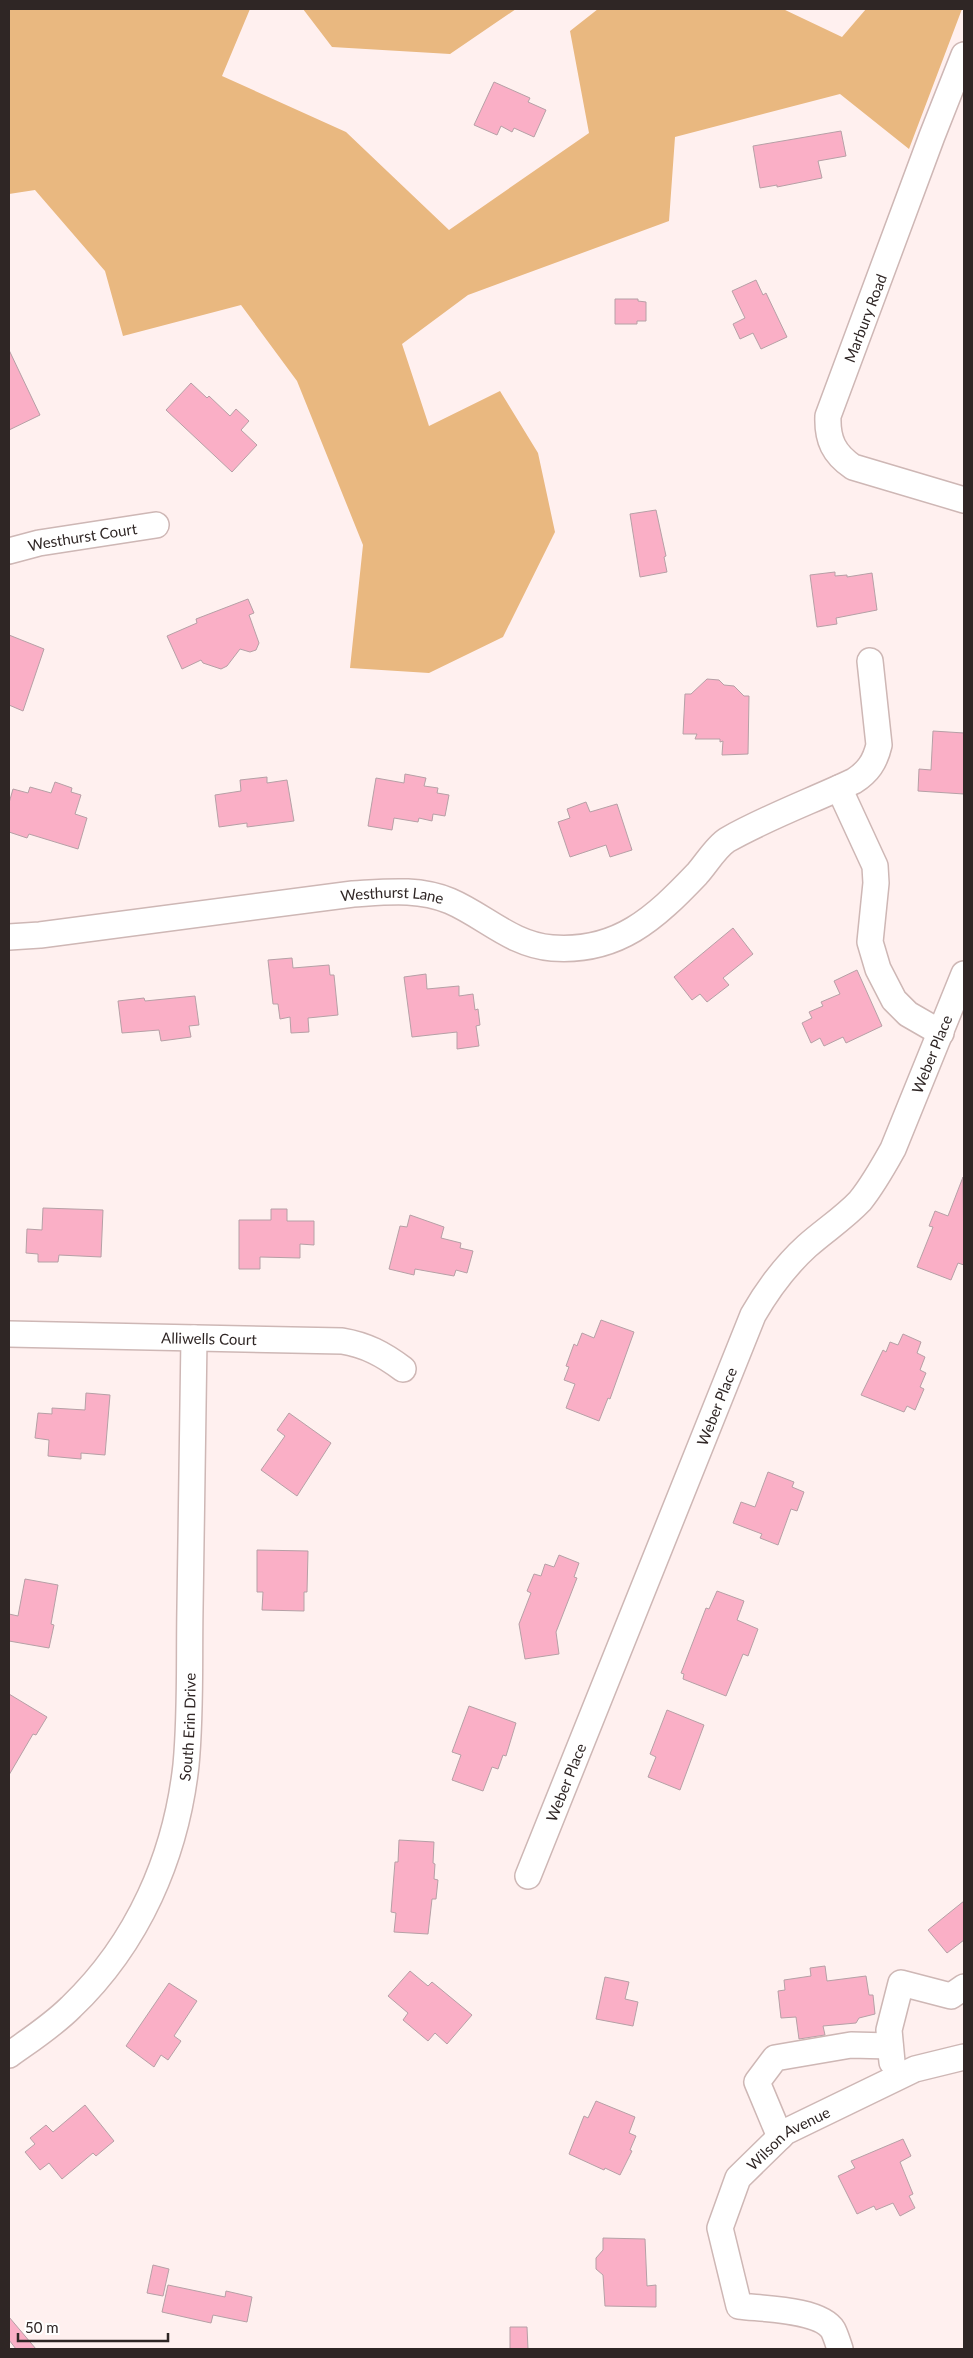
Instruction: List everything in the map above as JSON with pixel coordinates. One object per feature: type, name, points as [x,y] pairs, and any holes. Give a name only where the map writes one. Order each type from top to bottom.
[{"type":"street","name":"Marbury Road","points":[[964,55],[828,416],[828,432],[837,453],[854,467],[964,500]]},
{"type":"street","name":"Westhurst Court","points":[[9,551],[38,543],[156,525]]},
{"type":"street","points":[[870,661],[879,745],[877,755],[868,771],[839,788],[875,866],[876,883],[870,942],[878,969],[894,1000],[908,1014],[941,1033]]},
{"type":"street","name":"Westhurst Lane","points":[[9,937],[40,935],[353,894],[402,890],[415,891],[452,902],[527,943],[551,948],[576,948],[600,944],[647,922],[667,906],[725,841],[839,788]]},
{"type":"street","name":"Weber Place","points":[[528,1876],[753,1315],[770,1287],[790,1262],[840,1221],[860,1200],[879,1175],[893,1149],[964,974]]},
{"type":"street","name":"Alliwells Court","points":[[9,1334],[342,1341],[363,1345],[378,1352],[403,1369]]},
{"type":"street","name":"South Erin Drive","points":[[9,2055],[44,2031],[71,2008],[98,1980],[119,1952],[139,1919],[169,1847],[180,1806],[188,1728],[194,1338]]},
{"type":"street","points":[[894,2080],[889,2030],[901,1984],[951,1996],[964,1987]]},
{"type":"street","points":[[780,2137],[758,2082],[775,2058],[851,2045],[890,2046]]},
{"type":"street","name":"Wilson Avenue","points":[[840,2349],[833,2329],[820,2320],[799,2313],[739,2306],[720,2228],[738,2178],[785,2132],[915,2069],[964,2057]]},
{"type":"shaded area","points":[[9,9],[250,9],[222,76],[346,132],[449,230],[589,133],[570,31],[598,9],[783,9],[842,37],[866,9],[962,9],[909,149],[840,94],[675,137],[669,221],[468,295],[402,344],[429,426],[500,391],[538,453],[555,532],[503,637],[429,673],[350,668],[363,545],[297,381],[241,305],[123,336],[105,271],[35,190],[9,194]]},
{"type":"shaded area","points":[[303,9],[516,9],[450,54],[332,47]]},
{"type":"building","points":[[494,82],[530,98],[528,102],[546,110],[534,137],[514,128],[512,132],[501,126],[497,135],[474,125]]},
{"type":"building","points":[[841,131],[846,156],[818,161],[822,178],[777,187],[777,185],[760,188],[753,146]]},
{"type":"building","points":[[756,280],[763,295],[766,293],[787,337],[761,349],[753,333],[740,339],[733,324],[745,318],[732,291]]},
{"type":"building","points":[[615,299],[638,299],[638,301],[646,302],[646,321],[637,321],[637,324],[615,324]]},
{"type":"building","points":[[9,350],[40,415],[9,430]]},
{"type":"building","points":[[191,383],[207,398],[209,396],[230,416],[236,409],[249,421],[241,430],[257,445],[232,472],[166,410]]},
{"type":"building","points":[[656,510],[666,556],[664,557],[667,572],[640,577],[630,514]]},
{"type":"building","points":[[835,572],[835,576],[847,575],[847,577],[872,573],[877,610],[836,618],[837,624],[817,627],[810,575]]},
{"type":"building","points":[[248,599],[254,613],[249,615],[259,643],[256,650],[250,652],[240,649],[227,666],[221,669],[203,663],[201,660],[182,669],[167,636],[197,623],[196,619]]},
{"type":"building","points":[[9,635],[44,649],[23,711],[9,705]]},
{"type":"building","points":[[707,679],[719,680],[724,685],[734,686],[744,696],[749,696],[748,754],[722,755],[723,741],[720,742],[720,739],[695,739],[697,734],[683,734],[685,694],[691,694]]},
{"type":"building","points":[[933,731],[964,733],[964,794],[918,791],[919,769],[931,770]]},
{"type":"building","points":[[405,774],[426,778],[424,786],[438,788],[437,793],[449,795],[445,816],[433,814],[432,821],[419,818],[418,822],[394,818],[392,830],[368,826],[376,778],[404,783]]},
{"type":"building","points":[[267,777],[267,783],[287,780],[294,821],[247,827],[247,823],[219,827],[215,795],[241,791],[240,780]]},
{"type":"building","points":[[55,782],[72,788],[71,792],[81,795],[75,814],[87,818],[78,849],[29,834],[27,838],[9,832],[9,803],[13,789],[28,793],[30,787],[51,793]]},
{"type":"building","points":[[586,802],[590,812],[617,804],[632,850],[610,857],[606,845],[570,857],[558,822],[570,818],[567,809]]},
{"type":"building","points":[[733,928],[753,954],[723,978],[729,985],[707,1002],[700,994],[692,1000],[674,977]]},
{"type":"building","points":[[292,958],[293,968],[329,965],[330,975],[334,975],[338,1015],[308,1018],[309,1032],[291,1033],[290,1017],[280,1019],[278,1004],[273,1004],[268,960]]},
{"type":"building","points":[[857,970],[882,1026],[846,1043],[843,1037],[824,1046],[820,1038],[811,1043],[802,1023],[812,1018],[809,1012],[823,1006],[821,1002],[840,994],[834,981]]},
{"type":"building","points":[[426,974],[427,989],[459,986],[459,996],[473,994],[475,1010],[478,1009],[480,1025],[476,1026],[479,1046],[457,1049],[457,1032],[412,1037],[404,977]]},
{"type":"building","points":[[195,996],[199,1025],[189,1026],[191,1037],[161,1041],[159,1030],[122,1033],[118,1001],[144,998],[145,1001]]},
{"type":"building","points":[[963,1177],[964,1265],[958,1263],[951,1280],[917,1267],[933,1227],[929,1226],[935,1211],[948,1216]]},
{"type":"building","points":[[43,1208],[103,1210],[101,1257],[59,1255],[58,1262],[38,1262],[38,1254],[26,1253],[27,1229],[42,1230]]},
{"type":"building","points":[[271,1209],[287,1209],[287,1221],[314,1221],[314,1245],[300,1244],[300,1258],[260,1257],[260,1269],[239,1269],[239,1220],[271,1220]]},
{"type":"building","points":[[410,1215],[444,1227],[441,1238],[461,1243],[460,1248],[473,1251],[467,1273],[456,1270],[454,1276],[415,1269],[414,1275],[389,1269],[400,1226],[407,1227]]},
{"type":"building","points":[[601,1320],[634,1332],[610,1399],[608,1398],[599,1421],[566,1408],[575,1384],[564,1380],[569,1367],[566,1366],[574,1344],[577,1346],[582,1333],[594,1338]]},
{"type":"building","points":[[903,1334],[921,1342],[917,1353],[925,1357],[920,1370],[926,1373],[920,1387],[924,1389],[915,1410],[907,1406],[904,1412],[861,1395],[883,1350],[886,1352],[890,1342],[898,1345]]},
{"type":"building","points":[[86,1393],[110,1395],[105,1455],[81,1453],[81,1459],[48,1456],[49,1440],[35,1438],[38,1413],[52,1414],[52,1408],[85,1410]]},
{"type":"building","points":[[289,1413],[331,1443],[297,1496],[261,1470],[285,1436],[277,1430]]},
{"type":"building","points":[[768,1472],[794,1482],[792,1487],[804,1492],[797,1511],[791,1509],[778,1545],[760,1538],[762,1534],[733,1523],[741,1502],[755,1507]]},
{"type":"building","points":[[257,1550],[308,1551],[307,1592],[304,1592],[304,1611],[262,1610],[263,1592],[257,1592]]},
{"type":"building","points":[[559,1555],[579,1563],[574,1577],[577,1578],[556,1632],[559,1654],[525,1659],[519,1624],[531,1593],[527,1591],[534,1574],[541,1576],[545,1564],[554,1567]]},
{"type":"building","points":[[25,1579],[58,1585],[51,1624],[54,1625],[49,1648],[9,1641],[9,1614],[18,1616]]},
{"type":"building","points":[[717,1591],[744,1601],[737,1620],[758,1629],[748,1656],[743,1654],[726,1696],[683,1679],[684,1674],[681,1673],[706,1608],[709,1609]]},
{"type":"building","points":[[9,1694],[47,1717],[36,1735],[33,1734],[9,1775]]},
{"type":"building","points":[[469,1706],[516,1723],[506,1756],[503,1755],[498,1769],[492,1767],[483,1791],[452,1780],[461,1755],[452,1752]]},
{"type":"building","points":[[667,1710],[704,1725],[680,1790],[648,1777],[656,1757],[650,1754]]},
{"type":"building","points":[[399,1840],[434,1842],[434,1879],[438,1880],[436,1899],[432,1899],[428,1934],[394,1932],[396,1913],[391,1912],[395,1862],[398,1862]]},
{"type":"building","points":[[964,1901],[964,1940],[947,1953],[928,1930]]},
{"type":"building","points":[[825,1966],[827,1981],[866,1976],[869,1995],[873,1995],[875,2014],[859,2018],[856,2023],[823,2026],[825,2035],[799,2039],[796,2017],[781,2018],[778,1991],[785,1990],[784,1980],[811,1976],[810,1968]]},
{"type":"building","points":[[410,1971],[428,1986],[432,1982],[472,2015],[447,2044],[435,2033],[428,2041],[403,2020],[408,2013],[388,1996]]},
{"type":"building","points":[[605,1977],[629,1982],[625,1999],[638,2002],[633,2026],[596,2019]]},
{"type":"building","points":[[169,1983],[197,2001],[174,2036],[181,2041],[168,2060],[161,2055],[154,2067],[126,2046]]},
{"type":"building","points":[[596,2101],[635,2117],[629,2133],[636,2136],[630,2150],[632,2151],[620,2175],[569,2154],[584,2116],[588,2118]]},
{"type":"building","points":[[85,2105],[114,2141],[96,2156],[93,2153],[62,2179],[49,2163],[40,2170],[25,2152],[35,2144],[30,2138],[46,2125],[53,2132]]},
{"type":"building","points":[[903,2139],[911,2156],[900,2162],[913,2194],[909,2196],[915,2208],[900,2216],[893,2203],[876,2210],[874,2206],[857,2214],[838,2176],[855,2168],[851,2161]]},
{"type":"building","points":[[603,2238],[645,2239],[647,2286],[656,2285],[656,2307],[605,2306],[603,2275],[596,2269],[596,2258],[603,2250]]},
{"type":"building","points":[[153,2265],[169,2269],[163,2296],[147,2293]]},
{"type":"building","points":[[168,2285],[225,2297],[226,2291],[252,2297],[247,2322],[213,2315],[211,2323],[162,2312]]},
{"type":"building","points":[[9,2317],[36,2349],[16,2349],[9,2340]]},
{"type":"building","points":[[510,2327],[527,2327],[528,2349],[510,2349]]}]
